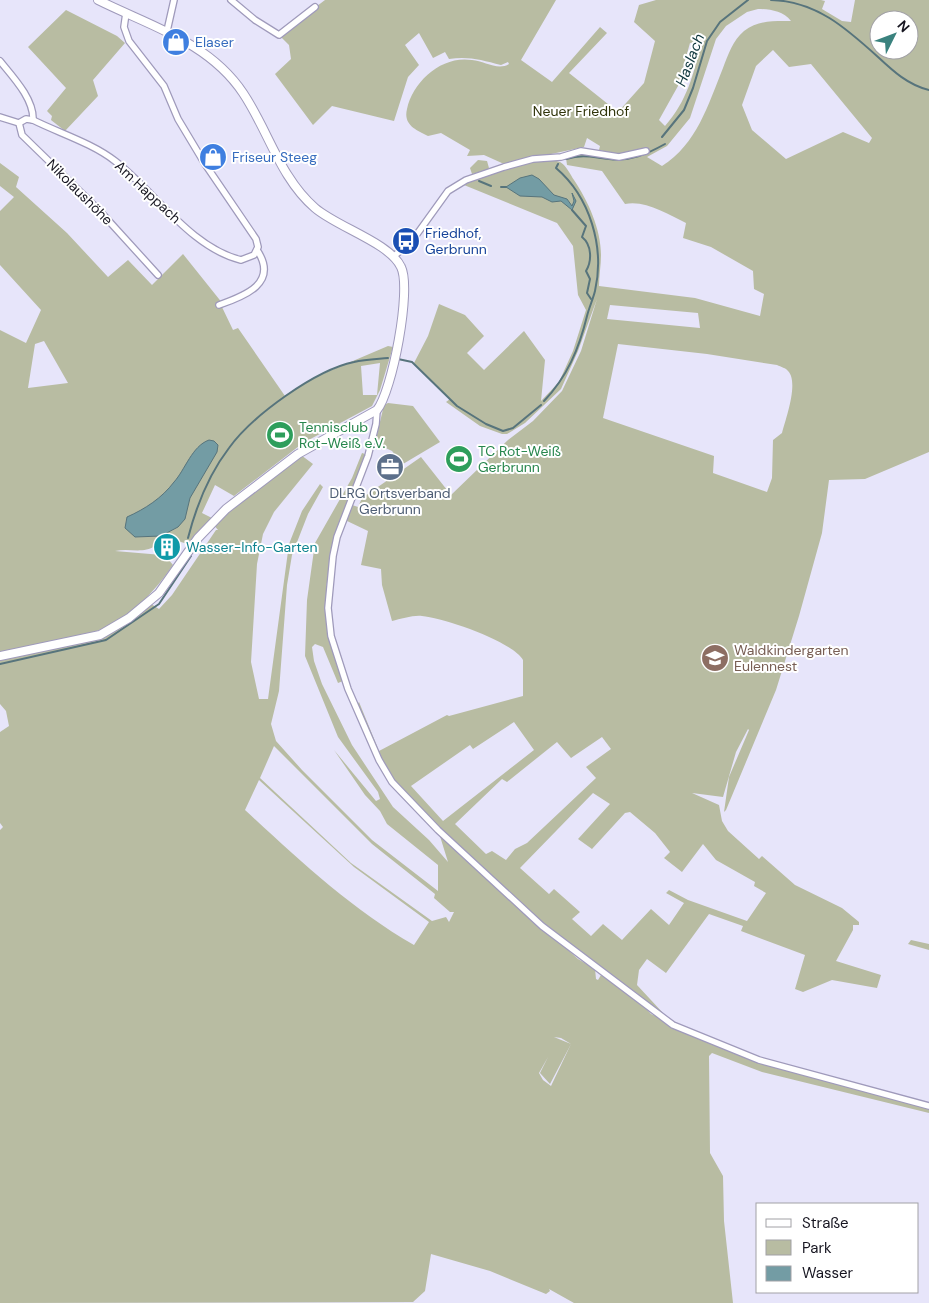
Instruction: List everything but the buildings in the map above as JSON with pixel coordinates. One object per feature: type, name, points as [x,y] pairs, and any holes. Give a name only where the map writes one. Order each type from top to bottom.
[{"type":"street","points":[[98,0],[167,31],[200,50],[233,79],[249,102],[280,164],[302,196],[330,220],[394,256],[401,267],[405,289],[400,331],[368,456],[337,537],[329,585],[328,608],[337,659],[360,720],[392,782],[410,803],[542,926],[673,1025],[759,1060],[929,1106]]},
{"type":"street","points":[[167,31],[174,0]]},
{"type":"street","points":[[231,0],[249,16],[279,35],[315,7]]},
{"type":"street","points":[[126,13],[124,28],[129,41],[164,86],[178,119],[204,164],[256,239],[257,250],[264,260],[265,268],[259,284],[243,295],[219,305]]},
{"type":"street","points":[[0,61],[29,102],[33,112],[33,120],[26,119],[20,123],[0,117]]},
{"type":"street","name":"Am Happach","points":[[33,120],[113,160],[175,218],[213,248],[242,260],[252,258],[257,250]]},
{"type":"street","name":"Nikolaushöhe","points":[[20,123],[22,135],[89,200],[158,275]]},
{"type":"street","points":[[394,256],[412,241],[438,203],[457,186],[504,167],[533,159],[561,157],[581,151],[619,157],[646,151]]},
{"type":"street","points":[[0,656],[100,635],[123,622],[158,593],[198,538],[232,504],[298,454],[380,406]]},
{"type":"green space","name":"Neuer Friedhof","points":[[325,0],[556,0],[521,60],[552,82],[600,27],[607,33],[569,73],[618,112],[644,83],[655,41],[634,22],[639,5],[656,0],[821,0],[825,1],[822,9],[842,21],[851,22],[855,0],[929,0],[929,452],[865,479],[829,480],[822,533],[776,690],[726,810],[724,812],[729,777],[748,729],[736,752],[723,797],[692,793],[719,805],[722,821],[728,831],[759,859],[762,856],[795,885],[842,908],[859,922],[859,925],[853,925],[853,930],[836,961],[881,975],[877,988],[832,980],[803,992],[795,989],[805,955],[741,931],[743,926],[709,914],[666,973],[647,959],[639,970],[637,985],[663,1013],[662,1015],[638,994],[556,936],[440,829],[392,780],[380,761],[357,705],[359,702],[379,751],[447,715],[523,696],[523,660],[506,645],[446,621],[418,616],[392,621],[382,585],[381,569],[361,565],[368,531],[345,520],[352,505],[358,507],[362,498],[421,457],[451,495],[508,440],[533,421],[562,391],[581,351],[597,299],[578,351],[561,389],[525,423],[507,434],[502,434],[480,426],[446,402],[450,399],[414,363],[428,336],[439,304],[465,315],[484,336],[467,353],[484,370],[524,331],[545,360],[541,401],[559,382],[573,351],[586,310],[578,295],[573,246],[557,223],[464,185],[511,166],[539,160],[560,162],[566,167],[579,188],[589,206],[596,225],[601,255],[599,286],[695,298],[760,316],[764,294],[754,289],[753,271],[711,247],[683,238],[686,223],[649,206],[633,203],[625,204],[602,171],[567,165],[566,158],[578,153],[626,158],[646,153],[616,154],[599,150],[600,146],[587,138],[584,147],[504,164],[484,155],[467,156],[470,150],[441,133],[428,136],[415,129],[409,123],[406,115],[407,109],[415,89],[422,80],[440,66],[461,60],[472,60],[500,66],[509,64],[508,62],[501,65],[469,58],[449,59],[445,52],[433,58],[419,33],[405,45],[419,65],[408,77],[394,121],[332,106],[313,125],[275,74],[291,59],[289,45],[279,35]],"holes":[[[767,9],[776,11],[791,21],[761,23],[744,31],[731,48],[700,123],[684,147],[662,166],[647,157],[667,146],[690,118],[716,39],[726,26],[747,12]],[[701,42],[696,65],[689,87],[679,107],[665,126],[659,120],[678,86],[690,43]],[[773,50],[789,67],[811,64],[872,138],[869,143],[843,132],[786,159],[752,130],[742,105],[756,66]],[[610,305],[698,313],[700,328],[607,319]],[[618,344],[707,354],[777,365],[785,368],[791,376],[791,401],[782,433],[773,440],[772,478],[767,492],[713,473],[714,456],[603,418]],[[514,722],[534,750],[443,821],[411,786],[470,745],[473,749]],[[602,737],[611,749],[586,767],[596,778],[527,843],[515,849],[506,860],[492,851],[486,854],[455,824],[502,779],[507,782],[557,742],[571,758]],[[593,793],[610,804],[578,839],[592,849],[625,813],[630,812],[655,833],[670,852],[664,858],[682,872],[703,844],[716,860],[755,882],[754,886],[766,893],[747,921],[688,900],[669,890],[666,893],[684,903],[669,925],[651,909],[622,940],[603,924],[591,936],[572,919],[580,912],[554,889],[549,894],[520,868]]]},
{"type":"green space","points":[[66,10],[117,36],[125,43],[93,80],[98,96],[65,131],[51,120],[52,116],[47,111],[66,88],[28,47]]},
{"type":"green space","points":[[478,160],[487,161],[489,168],[472,174],[470,168]]},
{"type":"green space","points":[[0,163],[19,177],[16,187],[67,233],[108,277],[128,260],[152,285],[183,254],[223,304],[221,305],[233,330],[238,328],[285,396],[313,378],[388,346],[393,347],[380,390],[372,406],[303,443],[234,496],[215,485],[202,513],[212,518],[188,544],[175,543],[167,555],[155,546],[146,550],[115,551],[162,555],[173,565],[151,593],[133,610],[113,624],[91,633],[0,652],[0,330],[26,343],[41,310],[0,265],[0,211],[14,197],[0,186]],"holes":[[[44,341],[68,383],[28,388],[35,344]],[[380,363],[377,395],[363,395],[361,366]]]},
{"type":"green space","points":[[388,403],[413,406],[440,442],[403,464],[392,451],[375,443],[384,405]]},
{"type":"green space","points":[[362,453],[365,454],[334,545],[327,583],[328,621],[343,681],[338,683],[323,647],[315,644],[312,647],[314,661],[322,684],[352,745],[393,807],[429,840],[448,862],[439,833],[578,959],[595,969],[596,979],[598,980],[601,975],[640,1002],[651,1014],[771,1066],[929,1106],[929,1113],[762,1072],[712,1053],[709,1056],[710,1153],[723,1176],[724,1221],[733,1303],[574,1303],[549,1289],[550,1291],[546,1294],[490,1271],[431,1254],[425,1291],[413,1302],[0,1303],[0,830],[3,827],[0,823],[0,732],[9,726],[6,711],[0,704],[0,660],[99,638],[151,604],[159,609],[172,595],[216,530],[218,530],[213,524],[226,511],[301,455],[313,464],[274,512],[263,534],[257,564],[251,662],[259,699],[268,699],[289,544],[302,511],[320,484],[323,487],[308,514],[292,555],[287,585],[279,691],[271,724],[276,741],[302,770],[372,840],[438,891],[438,865],[387,824],[380,811],[365,795],[334,750],[376,801],[380,799],[378,792],[338,737],[305,656],[307,600],[315,543],[352,478]],"holes":[[[274,746],[372,844],[435,894],[434,898],[450,912],[454,912],[449,922],[446,917],[432,921],[351,863],[260,778]],[[259,780],[354,867],[429,922],[414,945],[368,916],[305,865],[245,810]],[[554,1037],[561,1038],[571,1044]],[[571,1044],[551,1086],[543,1080],[539,1073],[548,1057],[540,1073],[550,1084]]]},
{"type":"green space","points":[[911,940],[929,944],[929,950],[908,944]]},
{"type":"water","points":[[532,175],[539,179],[554,195],[567,199],[572,206],[574,201],[572,193],[576,201],[572,210],[561,201],[552,202],[542,197],[520,196],[506,187],[520,178]]},
{"type":"water","points":[[209,440],[214,441],[218,445],[217,452],[190,498],[185,519],[178,527],[161,536],[135,537],[125,528],[127,517],[147,507],[159,498],[178,477],[198,447]]},
{"type":"waterway","name":"Haslach","points":[[662,137],[684,110],[693,88],[707,41],[720,22],[748,0]]},
{"type":"waterway","name":"Haslach","points":[[771,0],[802,5],[829,18],[842,26],[901,77],[914,85],[929,90]]},
{"type":"waterway","name":"Haslach","points":[[566,159],[582,156],[617,160],[631,158],[645,154],[665,144]]},
{"type":"waterway","points":[[544,401],[566,372],[576,351],[594,294],[598,274],[596,240],[592,224],[578,193],[556,168],[558,164]]},
{"type":"waterway","points":[[479,181],[491,186]]},
{"type":"waterway","points":[[501,187],[506,187]]},
{"type":"waterway","points":[[572,210],[586,226],[582,237],[588,244],[590,253],[586,271],[590,279],[587,293],[591,299]]},
{"type":"waterway","points":[[188,538],[199,503],[215,469],[239,435],[253,422],[286,396],[321,374],[354,362],[388,358]]},
{"type":"waterway","points":[[398,359],[412,362],[457,406],[486,424],[503,431],[513,428],[541,405]]},
{"type":"waterway","points":[[0,664],[106,640],[159,604],[191,556]]},
{"type":"place","name":"Elaser","points":[[176,42]]},
{"type":"place","name":"Friseur Steeg","points":[[213,157]]},
{"type":"place","name":"Friedhof, Gerbrunn","points":[[406,241]]},
{"type":"place","name":"Tennisclub Rot-Weiß e.V.","points":[[280,435]]},
{"type":"place","name":"TC Rot-Weiß Gerbrunn","points":[[459,459]]},
{"type":"place","name":"DLRG Ortsverband Gerbrunn","points":[[390,467]]},
{"type":"place","name":"Wasser-Info-Garten","points":[[167,547]]},
{"type":"place","name":"Waldkindergarten Eulennest","points":[[715,658]]}]
